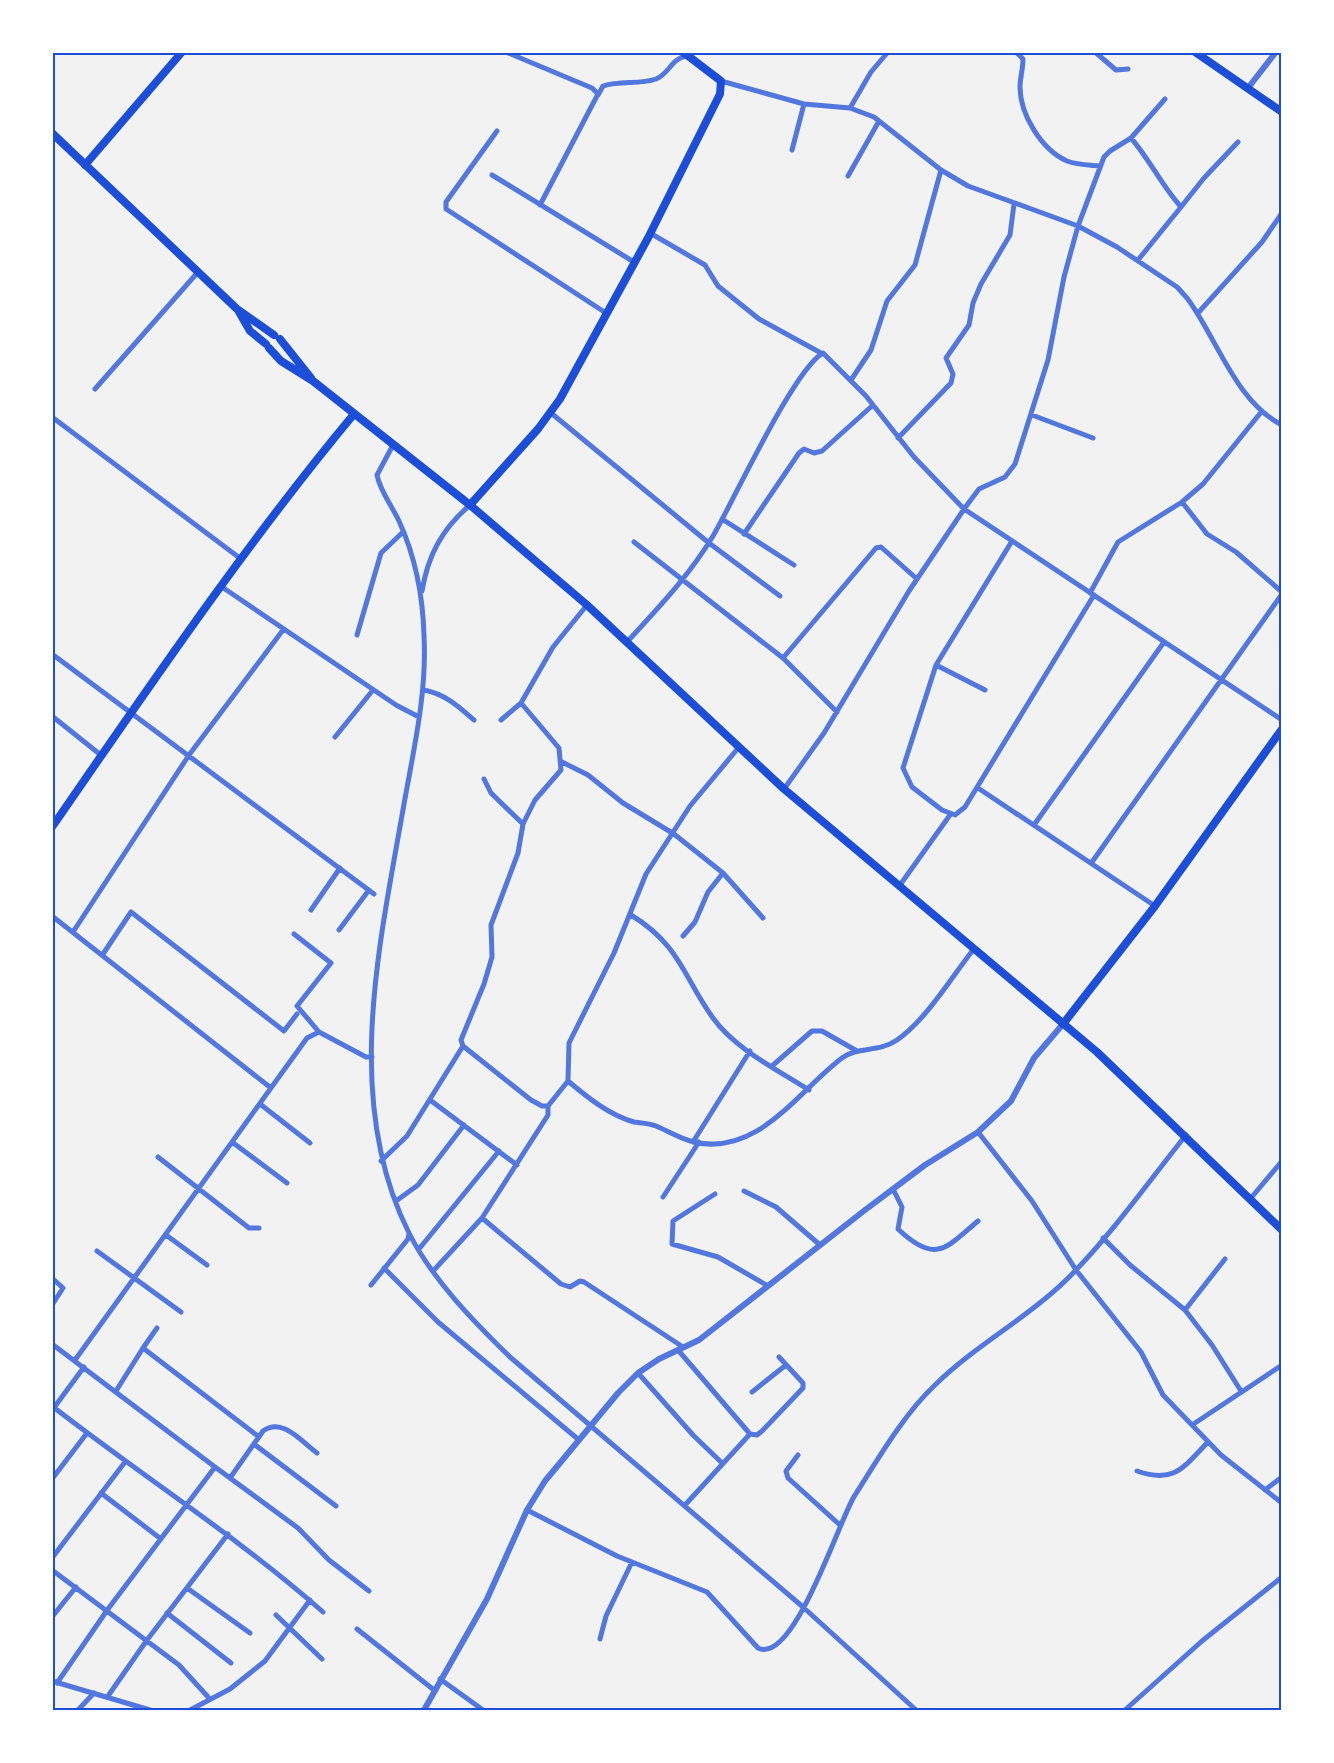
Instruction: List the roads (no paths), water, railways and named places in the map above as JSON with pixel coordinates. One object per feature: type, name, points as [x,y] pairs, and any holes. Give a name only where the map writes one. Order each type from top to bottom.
[{"type":"main road","points":[[84,165],[182,52]]},
{"type":"main road","points":[[1195,52],[1281,112]]},
{"type":"main road","points":[[470,505],[551,413],[650,233],[716,104],[721,81],[684,54]]},
{"type":"main road","points":[[52,133],[237,309],[277,337],[313,381]]},
{"type":"main road","points":[[237,309],[250,331],[281,361],[313,381],[470,505],[587,605],[784,789],[900,885],[973,950],[1008,975],[1186,1135],[1281,1230]]},
{"type":"main road","points":[[268,346],[268,337],[277,337]]},
{"type":"main road","points":[[52,827],[130,713],[241,559],[354,414]]},
{"type":"main road","points":[[1063,1024],[1155,906],[1281,729]]},
{"type":"street","points":[[506,52],[592,88],[598,96]]},
{"type":"street","points":[[850,108],[872,72],[888,52]]},
{"type":"street","points":[[1016,52],[1023,59],[1020,86],[1022,101],[1026,115],[1039,136],[1067,160],[1100,166]]},
{"type":"street","points":[[1095,52],[1116,70],[1128,69]]},
{"type":"street","points":[[1248,88],[1276,52]]},
{"type":"street","points":[[540,205],[603,86],[614,83],[646,82],[661,76],[684,54]]},
{"type":"street","points":[[721,81],[804,104],[850,108],[879,121],[941,170],[968,186],[1078,226],[1138,260],[1177,287],[1198,313],[1239,383],[1262,411],[1281,426]]},
{"type":"street","points":[[784,789],[811,753],[917,579],[964,509],[979,489],[1011,472],[1032,414],[1051,350],[1064,277],[1078,226],[1100,166],[1110,151],[1131,138],[1165,99]]},
{"type":"street","points":[[792,150],[804,104]]},
{"type":"street","points":[[848,176],[879,121]]},
{"type":"street","points":[[498,131],[446,202],[446,209],[606,313]]},
{"type":"street","points":[[1131,138],[1149,161],[1164,188],[1181,207]]},
{"type":"street","points":[[1138,260],[1204,178],[1238,142]]},
{"type":"street","points":[[851,380],[871,350],[887,301],[915,265],[941,170]]},
{"type":"street","points":[[492,175],[634,262]]},
{"type":"street","points":[[898,438],[951,383],[953,374],[946,358],[969,325],[973,303],[981,284],[1010,235],[1014,219],[1014,204]]},
{"type":"street","points":[[1198,313],[1262,242],[1281,213]]},
{"type":"street","points":[[650,233],[705,265],[718,286],[759,320],[821,353],[851,380],[898,438],[964,509],[1281,720]]},
{"type":"street","points":[[95,389],[198,272]]},
{"type":"street","points":[[627,642],[684,580],[709,543],[790,394],[821,353]]},
{"type":"street","points":[[744,534],[799,453],[804,449],[814,453],[822,451],[873,405]]},
{"type":"street","points":[[900,885],[950,815],[960,813],[978,788],[1092,594],[1118,542],[1182,502],[1203,484],[1262,411]]},
{"type":"street","points":[[551,413],[709,543],[780,596]]},
{"type":"street","points":[[1032,414],[1093,438]]},
{"type":"street","points":[[52,417],[241,559]]},
{"type":"street","points":[[393,445],[377,475],[403,532],[421,595],[424,690],[381,944],[372,1023],[372,1109],[381,1161],[409,1234],[479,1327],[590,1426],[803,1607],[916,1710]]},
{"type":"street","points":[[1092,862],[1281,593],[1236,552],[1207,534],[1182,502]]},
{"type":"street","points":[[421,595],[425,574],[437,542],[451,522],[470,505]]},
{"type":"street","points":[[722,519],[794,565]]},
{"type":"street","points":[[357,635],[381,553],[403,532]]},
{"type":"street","points":[[634,542],[783,658],[837,712]]},
{"type":"street","points":[[950,815],[912,787],[903,772],[909,742],[936,665],[1012,542]]},
{"type":"street","points":[[783,658],[876,548],[881,547],[917,579]]},
{"type":"street","points":[[222,587],[373,690],[419,717]]},
{"type":"street","points":[[501,720],[521,703],[553,647],[587,605]]},
{"type":"street","points":[[73,932],[189,755],[283,630]]},
{"type":"street","points":[[1034,825],[1164,642]]},
{"type":"street","points":[[52,654],[375,894]]},
{"type":"street","points":[[936,665],[985,690]]},
{"type":"street","points":[[335,737],[373,690]]},
{"type":"street","points":[[424,690],[438,693],[453,701],[474,720]]},
{"type":"street","points":[[521,703],[559,748],[562,762],[555,779],[535,800],[523,824],[518,853],[491,925],[492,957],[484,984],[461,1040],[463,1046],[531,1100],[542,1106],[548,1106]]},
{"type":"street","points":[[52,716],[102,756]]},
{"type":"street","points":[[434,1270],[482,1218],[548,1115],[548,1106],[568,1082],[568,1048],[572,1035],[631,915],[646,874],[690,806],[740,747]]},
{"type":"street","points":[[562,762],[588,774],[624,803],[674,834],[723,873],[763,918]]},
{"type":"street","points":[[484,779],[492,795],[523,824]]},
{"type":"street","points":[[978,788],[1155,906]]},
{"type":"street","points":[[311,910],[340,868]]},
{"type":"street","points":[[683,936],[695,922],[708,892],[723,873]]},
{"type":"street","points":[[339,930],[369,890]]},
{"type":"street","points":[[102,954],[131,912],[284,1031],[297,1014]]},
{"type":"street","points":[[631,915],[662,938],[681,962],[714,1019],[750,1051],[809,1090]]},
{"type":"street","points":[[52,916],[271,1088]]},
{"type":"street","points":[[294,934],[331,963],[297,1006],[319,1032],[366,1058],[372,1057]]},
{"type":"street","points":[[772,1066],[812,1030],[822,1031],[857,1051],[870,1052],[896,1041],[914,1024],[973,950]]},
{"type":"street","points":[[423,1710],[487,1599],[527,1510],[545,1481],[618,1393],[638,1373],[699,1340],[894,1189],[978,1132],[1011,1101],[1034,1058],[1063,1024]]},
{"type":"street","points":[[75,1360],[307,1038],[319,1032]]},
{"type":"street","points":[[381,1161],[407,1136],[463,1046]]},
{"type":"street","points":[[663,1197],[750,1051]]},
{"type":"street","points":[[568,1082],[613,1113],[632,1121],[653,1125],[696,1142],[723,1142],[755,1133],[809,1090],[838,1061],[857,1051]]},
{"type":"street","points":[[430,1100],[517,1165]]},
{"type":"street","points":[[260,1104],[310,1143]]},
{"type":"street","points":[[396,1201],[418,1185],[464,1125]]},
{"type":"street","points":[[978,1132],[1032,1202],[1076,1270],[1141,1352],[1163,1395],[1208,1442],[1281,1503]]},
{"type":"street","points":[[527,1510],[633,1562],[707,1592],[763,1651],[776,1646],[825,1570],[840,1525],[853,1497],[910,1413],[936,1384],[1026,1316],[1076,1270],[1186,1135]]},
{"type":"street","points":[[232,1142],[287,1183]]},
{"type":"street","points":[[419,1250],[499,1151]]},
{"type":"street","points":[[158,1157],[249,1228],[259,1227]]},
{"type":"street","points":[[1251,1198],[1281,1161]]},
{"type":"street","points":[[894,1189],[902,1206],[898,1229],[922,1245],[936,1251],[945,1250],[978,1221]]},
{"type":"street","points":[[744,1191],[776,1207],[820,1245]]},
{"type":"street","points":[[715,1194],[673,1221],[671,1228],[675,1235],[672,1244],[718,1257],[768,1286]]},
{"type":"street","points":[[482,1218],[561,1284],[570,1287],[580,1281],[584,1282],[681,1349],[750,1434],[757,1435],[762,1431],[803,1388],[803,1383],[779,1357]]},
{"type":"street","points":[[371,1285],[408,1239],[409,1234]]},
{"type":"street","points":[[166,1235],[207,1265]]},
{"type":"street","points":[[1103,1238],[1130,1266],[1185,1310],[1212,1345],[1241,1391]]},
{"type":"street","points":[[98,1251],[181,1312]]},
{"type":"street","points":[[1185,1310],[1225,1259]]},
{"type":"street","points":[[384,1268],[438,1322],[579,1440]]},
{"type":"street","points":[[52,1278],[63,1288],[52,1305]]},
{"type":"street","points":[[116,1391],[157,1328]]},
{"type":"street","points":[[52,1344],[298,1528],[329,1560],[369,1591]]},
{"type":"street","points":[[143,1348],[259,1437]]},
{"type":"street","points":[[752,1392],[786,1365]]},
{"type":"street","points":[[1192,1425],[1281,1365]]},
{"type":"street","points":[[84,1367],[53,1408],[124,1462],[228,1534],[324,1612]]},
{"type":"street","points":[[638,1373],[693,1435],[722,1463]]},
{"type":"street","points":[[230,1478],[259,1437],[271,1425],[278,1425],[317,1453]]},
{"type":"street","points":[[52,1479],[87,1433]]},
{"type":"street","points":[[685,1505],[750,1434]]},
{"type":"street","points":[[1137,1471],[1167,1477],[1189,1461],[1208,1442]]},
{"type":"street","points":[[254,1444],[336,1506]]},
{"type":"street","points":[[798,1455],[786,1471],[788,1478],[840,1525]]},
{"type":"street","points":[[52,1558],[124,1462]]},
{"type":"street","points":[[150,1710],[55,1682],[215,1467]]},
{"type":"street","points":[[1264,1490],[1281,1477]]},
{"type":"street","points":[[101,1493],[161,1539]]},
{"type":"street","points":[[108,1696],[167,1613],[228,1534]]},
{"type":"street","points":[[600,1639],[606,1616],[633,1562]]},
{"type":"street","points":[[52,1570],[108,1609],[179,1665],[209,1698]]},
{"type":"street","points":[[1125,1710],[1202,1641],[1281,1577]]},
{"type":"street","points":[[52,1617],[76,1587]]},
{"type":"street","points":[[187,1588],[250,1633]]},
{"type":"street","points":[[190,1710],[250,1675],[265,1661],[310,1600]]},
{"type":"street","points":[[167,1613],[231,1663]]},
{"type":"street","points":[[276,1616],[322,1659]]},
{"type":"street","points":[[357,1629],[434,1690]]},
{"type":"street","points":[[440,1679],[483,1710]]},
{"type":"street","points":[[78,1710],[94,1693]]}]
